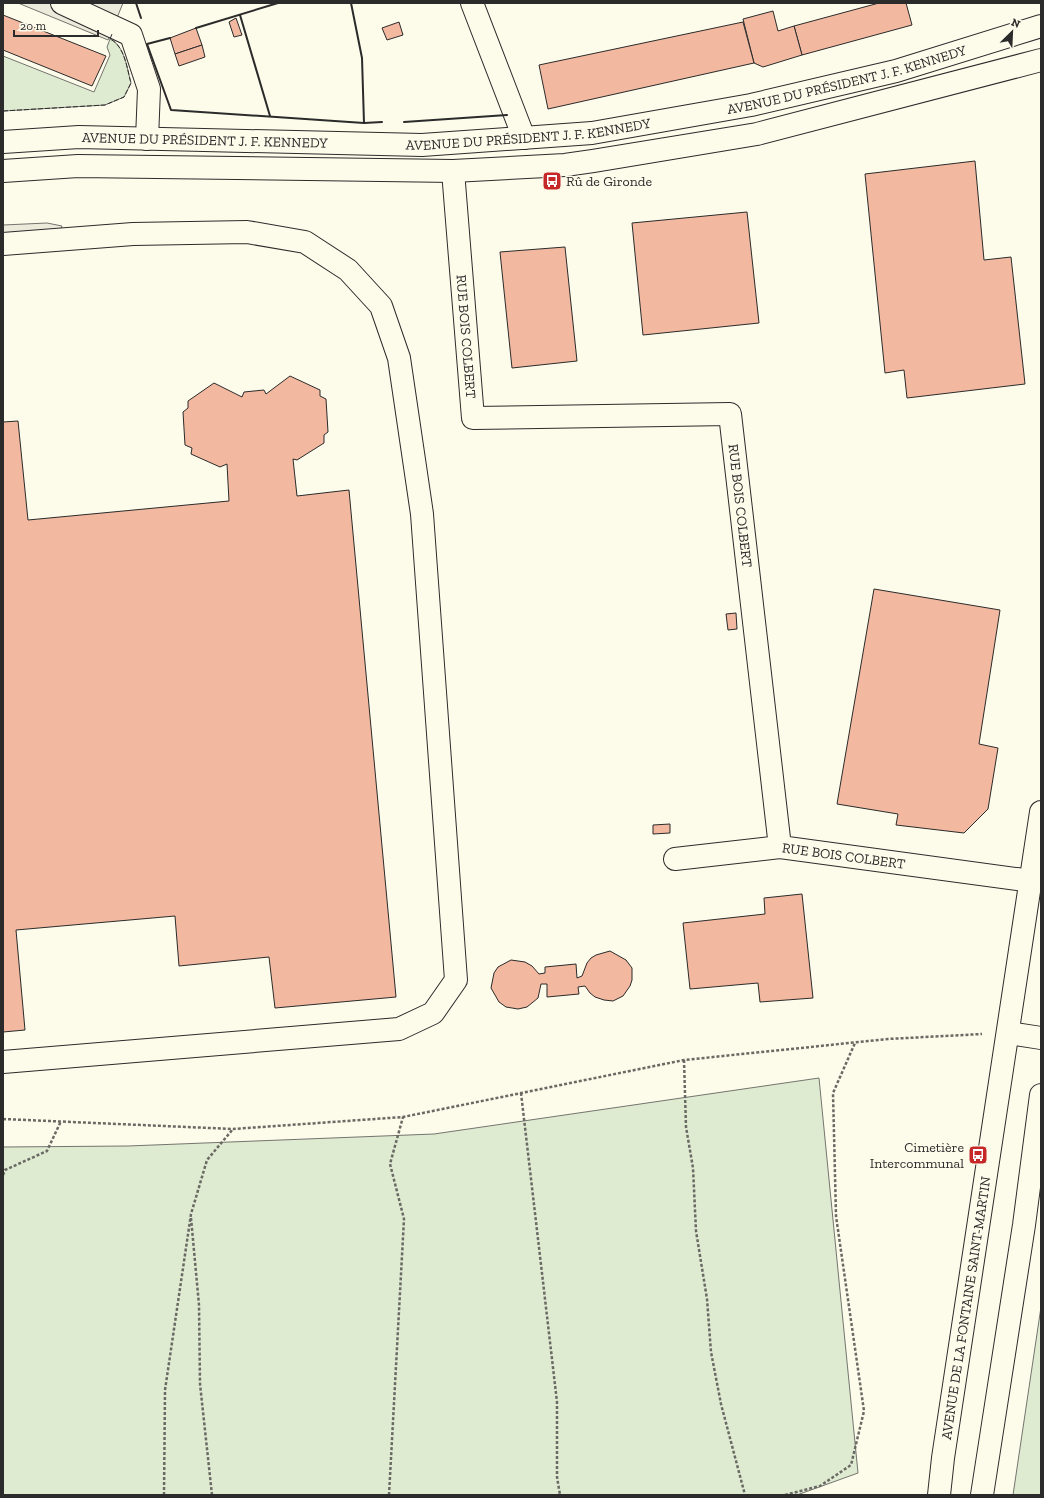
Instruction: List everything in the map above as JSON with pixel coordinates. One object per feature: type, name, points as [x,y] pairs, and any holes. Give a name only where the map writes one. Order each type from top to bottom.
[{"type":"main road","points":[[472,3],[524,138]]},
{"type":"main road","points":[[74,5],[130,35],[149,89],[147,139]]},
{"type":"main road","name":"AVENUE DU PRÉSIDENT J. F. KENNEDY","points":[[3,142],[79,137],[422,145],[592,133],[751,105],[896,71],[1041,26]]},
{"type":"main road","name":"AVENUE DU PRÉSIDENT J. F. KENNEDY","points":[[3,172],[78,166],[452,171],[565,165],[757,134],[1041,60]]},
{"type":"main road","name":"RUE BOIS COLBERT","points":[[452,171],[473,418],[730,414],[780,848],[1036,882]]},
{"type":"main road","points":[[3,244],[133,234],[247,232],[305,242],[348,270],[381,306],[399,358],[422,514],[456,980],[433,1013],[399,1029],[3,1062]]},
{"type":"main road","name":"AVENUE DE LA FONTAINE SAINT-MARTIN","points":[[939,1495],[943,1458],[1008,1033],[1036,882],[1041,812]]},
{"type":"main road","points":[[675,859],[780,848]]},
{"type":"main road","points":[[1008,1033],[1041,1038]]},
{"type":"main road","points":[[982,1495],[1024,1225],[1041,1095]]},
{"type":"path","points":[[3,1119],[233,1128],[402,1117],[684,1060],[888,1039],[1008,1033]]},
{"type":"path","points":[[785,1495],[820,1486],[851,1465],[864,1412],[836,1216],[833,1093],[856,1042]]},
{"type":"path","points":[[684,1060],[686,1127],[693,1168],[696,1231],[707,1299],[711,1352],[721,1404],[745,1495]]},
{"type":"path","points":[[521,1093],[557,1402],[557,1477],[560,1495]]},
{"type":"path","points":[[389,1495],[404,1219],[390,1164],[402,1117]]},
{"type":"path","points":[[3,1175],[5,1170],[47,1151],[61,1121]]},
{"type":"path","points":[[164,1495],[165,1390],[191,1214],[206,1160],[233,1128]]},
{"type":"path","points":[[191,1214],[198,1305],[200,1384],[212,1495]]},
{"type":"green space","points":[[110,39],[119,47],[127,65],[131,83],[124,97],[105,105],[3,111],[3,56],[94,92],[110,55],[107,47]]},
{"type":"green space","points":[[819,1078],[858,1473],[797,1495],[3,1495],[3,1147],[128,1146],[434,1134]]},
{"type":"green space","points":[[1041,1307],[1041,1495],[1013,1495]]},
{"type":"shaded area","points":[[18,3],[123,3],[108,40]]},
{"type":"shaded area","points":[[47,223],[62,226],[56,243],[3,245],[3,225]]},
{"type":"building","points":[[879,3],[906,3],[912,25],[802,55],[794,26]]},
{"type":"building","points":[[773,11],[778,31],[794,26],[802,55],[763,67],[754,63],[743,19]]},
{"type":"building","points":[[3,15],[106,56],[92,86],[3,50]]},
{"type":"building","points":[[236,18],[242,35],[234,37],[229,22]]},
{"type":"building","points":[[399,22],[403,35],[387,40],[382,28]]},
{"type":"building","points":[[743,22],[754,63],[548,109],[539,65]]},
{"type":"building","points":[[196,28],[202,45],[175,54],[170,38]]},
{"type":"building","points":[[202,45],[205,57],[179,66],[175,54]]},
{"type":"building","points":[[975,161],[984,260],[1011,257],[1025,384],[907,398],[904,370],[885,373],[865,174]]},
{"type":"building","points":[[747,212],[759,323],[643,335],[632,223]]},
{"type":"building","points":[[565,247],[577,361],[512,368],[500,252]]},
{"type":"building","points":[[290,376],[320,390],[320,396],[326,399],[328,432],[324,435],[324,443],[297,460],[293,459],[297,496],[349,490],[396,997],[275,1008],[269,957],[179,966],[175,916],[16,930],[25,1030],[3,1032],[3,422],[18,421],[28,520],[229,501],[227,464],[220,467],[191,454],[192,448],[185,445],[183,412],[188,408],[188,401],[214,383],[242,397],[244,392],[264,390],[266,394]]},
{"type":"building","points":[[874,589],[1000,610],[979,744],[998,748],[988,809],[964,833],[896,825],[898,814],[837,804]]},
{"type":"building","points":[[736,613],[737,629],[728,630],[726,614]]},
{"type":"building","points":[[670,824],[670,833],[653,834],[653,825]]},
{"type":"building","points":[[802,894],[813,998],[760,1002],[758,983],[690,989],[683,923],[765,914],[764,898]]},
{"type":"building","points":[[610,951],[626,960],[632,968],[632,980],[630,986],[623,996],[613,1001],[595,997],[585,986],[578,987],[579,994],[547,997],[547,984],[541,984],[538,998],[527,1007],[518,1009],[506,1007],[499,1002],[491,988],[494,973],[498,967],[511,960],[525,962],[532,966],[539,974],[545,973],[545,967],[576,964],[577,978],[582,976],[587,963],[591,958]]},
{"type":"fence","points":[[3,111],[105,105],[124,97],[131,83],[122,52],[115,42],[110,39],[112,34]]},
{"type":"wall","points":[[136,3],[141,18]]},
{"type":"wall","points":[[196,28],[278,3]]},
{"type":"wall","points":[[351,3],[362,58],[364,123]]},
{"type":"wall","points":[[240,15],[270,116]]},
{"type":"wall","points":[[170,38],[147,44],[171,110],[364,123],[382,122]]},
{"type":"wall","points":[[404,122],[507,115]]},
{"type":"place","name":"Rû de Gironde","points":[[552,181]]},
{"type":"place","name":"Cimetière Intercommunal","points":[[978,1155]]}]
